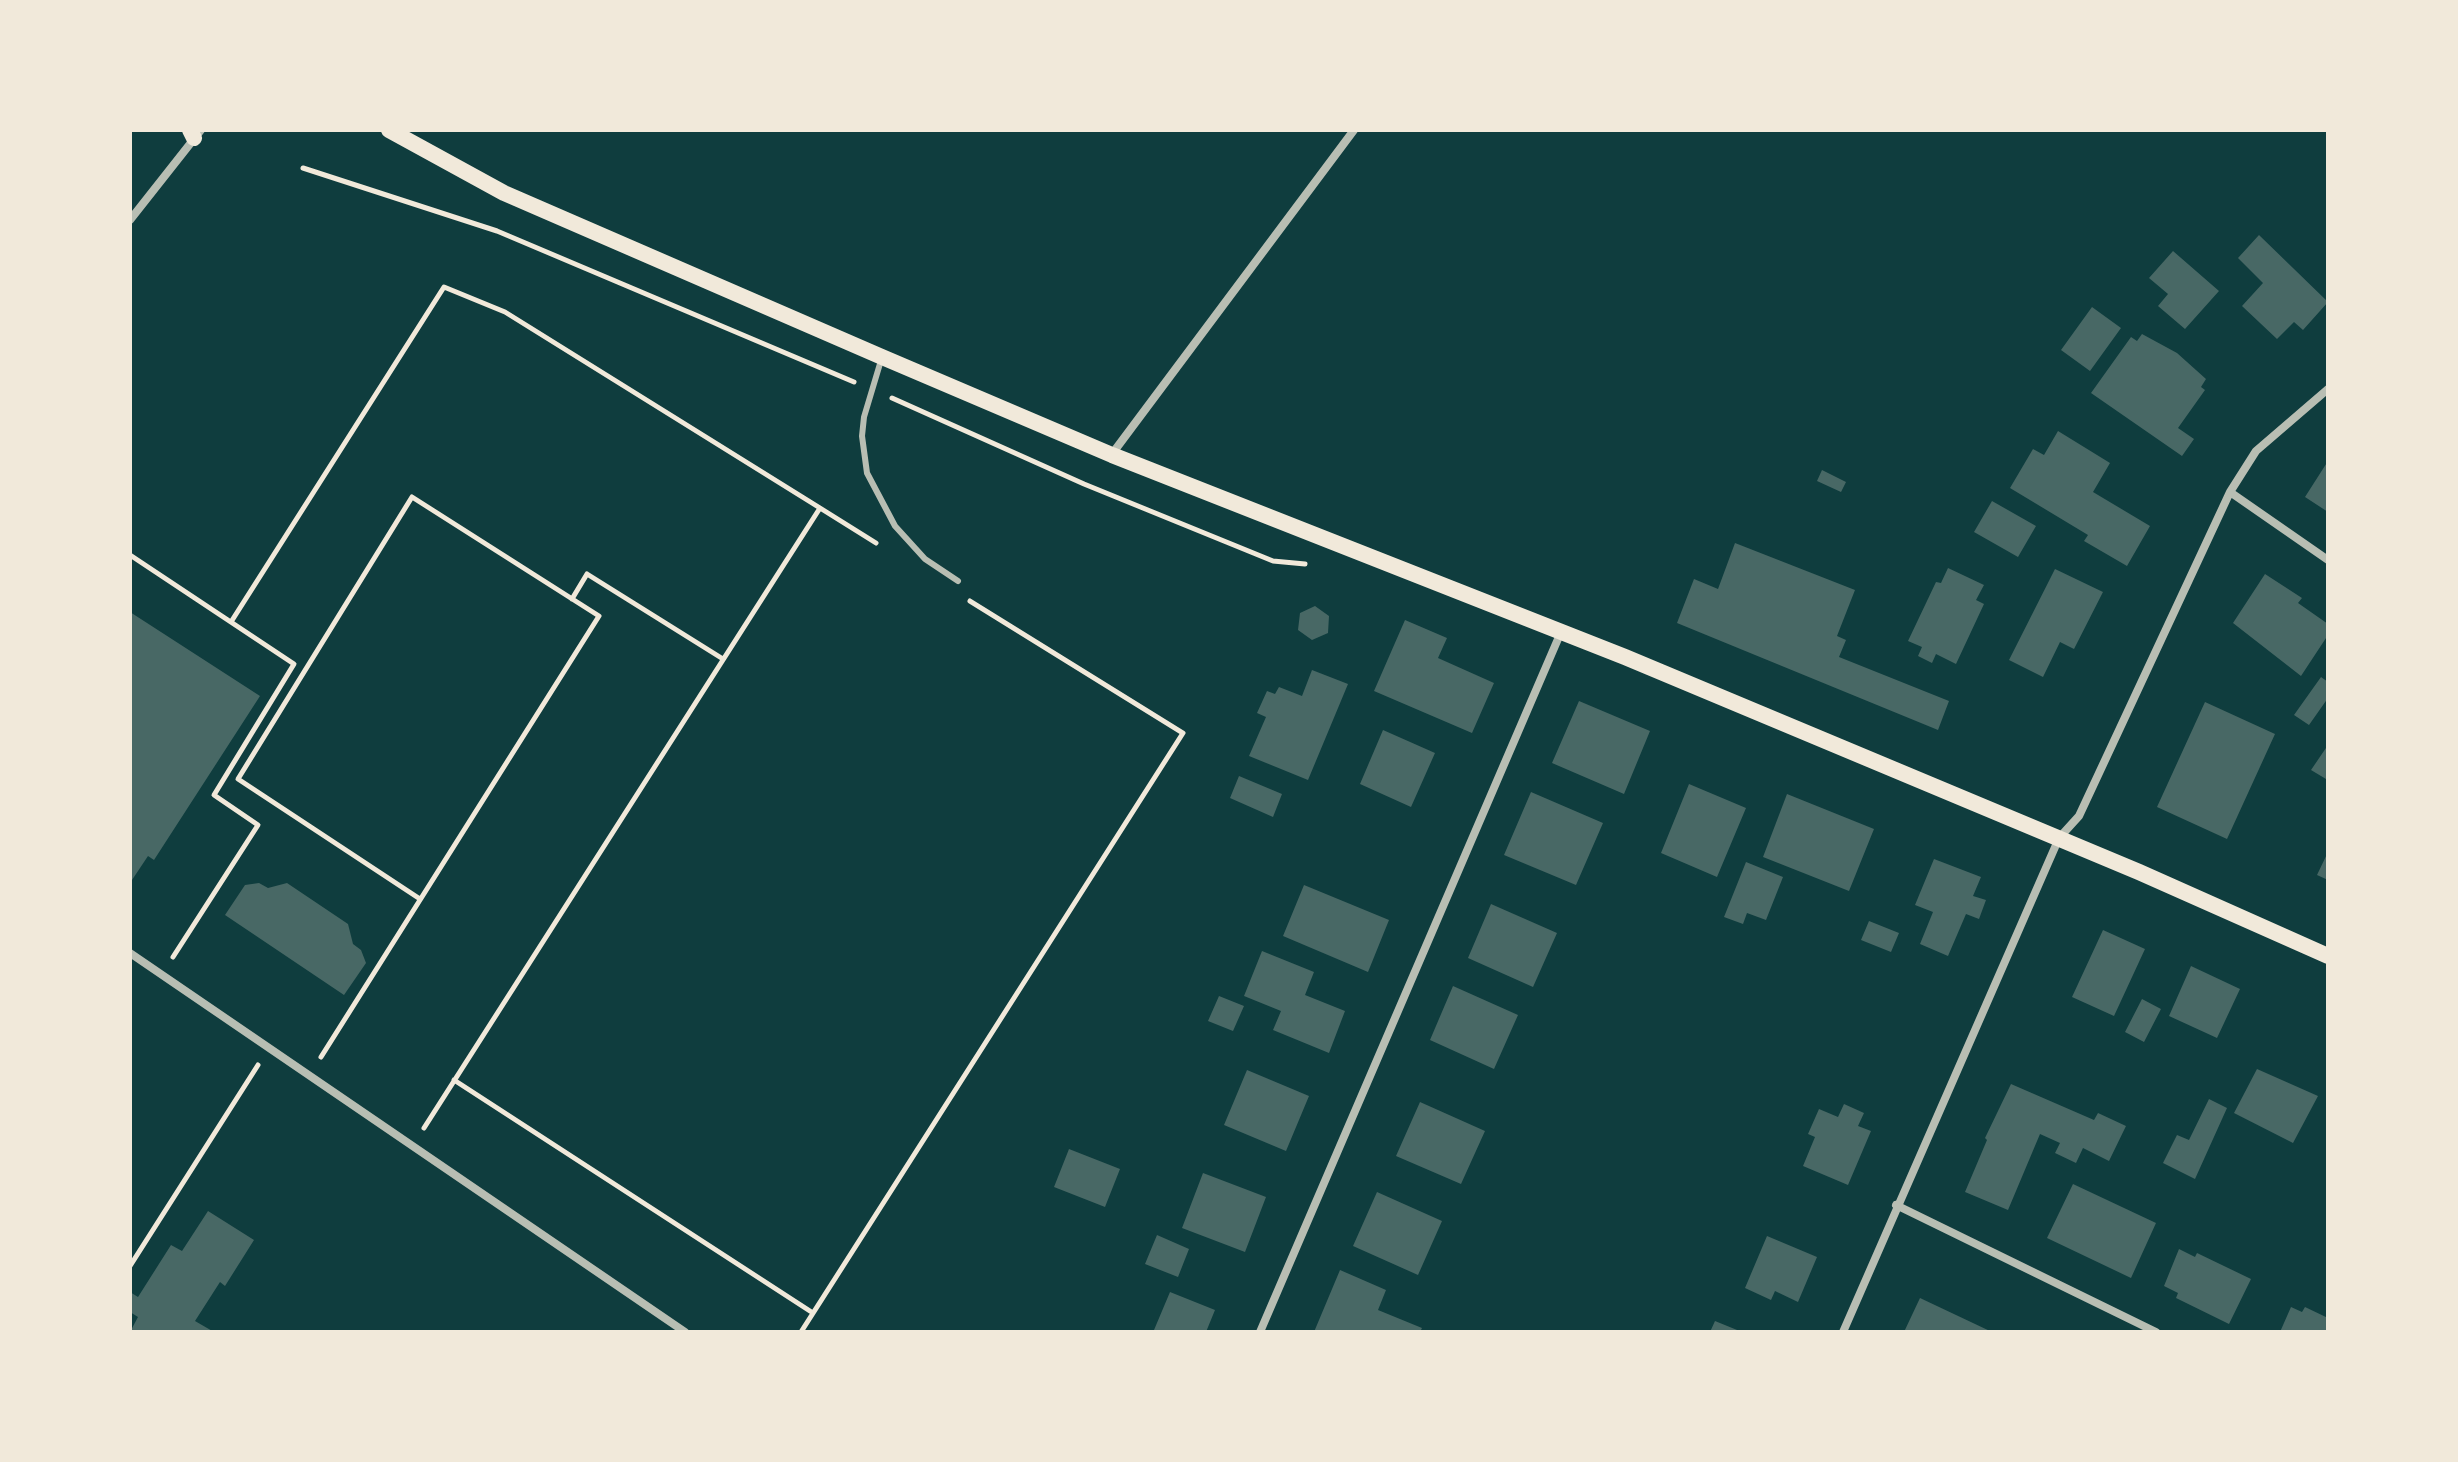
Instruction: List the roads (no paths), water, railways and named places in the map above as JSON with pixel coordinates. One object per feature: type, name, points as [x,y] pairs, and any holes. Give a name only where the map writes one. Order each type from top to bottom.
[{"type":"main road","points":[[389,130],[504,193],[1112,455],[1561,632],[2059,838],[2328,956]]},
{"type":"street","points":[[1112,455],[1354,130]]},
{"type":"street","points":[[130,220],[195,133]]},
{"type":"street","points":[[1843,1332],[2059,838],[2085,804],[2230,492],[2256,451],[2328,389]]},
{"type":"street","points":[[2230,492],[2328,560]]},
{"type":"street","points":[[1260,1332],[1561,632]]},
{"type":"street","points":[[130,953],[685,1332]]},
{"type":"street","points":[[1896,1205],[2156,1332]]},
{"type":"lane","points":[[882,357],[862,436],[867,473],[895,526],[925,559],[958,581]]}]
